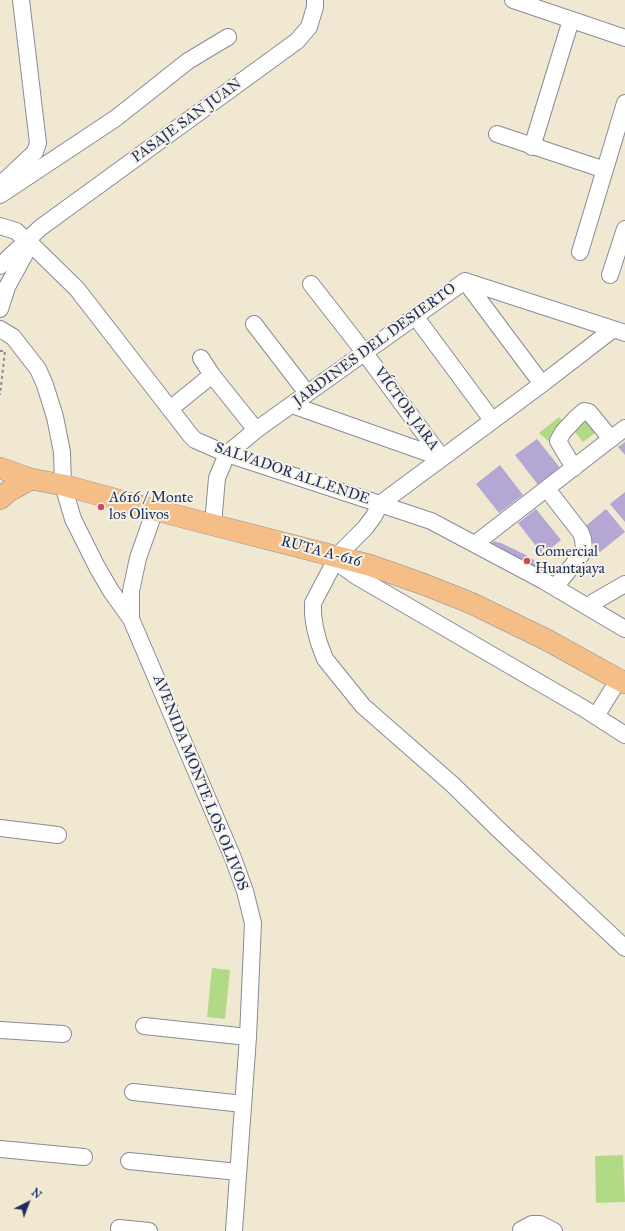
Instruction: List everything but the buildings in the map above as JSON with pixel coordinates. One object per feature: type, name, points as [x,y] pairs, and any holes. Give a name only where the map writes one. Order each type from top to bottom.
[{"type":"main road","name":"RUTA A-616","points":[[0,468],[31,479],[64,485],[336,558],[369,565],[471,603],[547,640],[622,681]]},
{"type":"main road","points":[[0,499],[9,491],[31,479]]},
{"type":"street","points":[[0,185],[35,152],[38,143],[21,0]]},
{"type":"street","name":"PASAJE SAN JUAN","points":[[0,309],[6,288],[29,242],[40,228],[297,41],[310,27],[315,7],[315,0]]},
{"type":"street","points":[[513,0],[625,38]]},
{"type":"street","points":[[532,147],[571,20]]},
{"type":"street","points":[[0,195],[116,118],[188,61],[228,37]]},
{"type":"street","points":[[580,252],[625,103]]},
{"type":"street","points":[[497,134],[532,147],[605,170]]},
{"type":"street","name":"SALVADOR ALLENDE","points":[[0,226],[16,231],[77,289],[191,436],[196,440],[227,454],[380,504],[492,420],[618,332]]},
{"type":"street","points":[[610,275],[625,229]]},
{"type":"street","name":"PASAJE SAN JUAN","points":[[0,266],[29,242]]},
{"type":"street","points":[[465,281],[542,384]]},
{"type":"street","name":"JARDINES DEL DESIERTO","points":[[227,454],[256,430],[465,281],[618,332]]},
{"type":"street","name":"VÍCTOR JARA","points":[[311,284],[364,352],[442,458]]},
{"type":"street","points":[[415,316],[492,420]]},
{"type":"street","points":[[254,324],[307,393]]},
{"type":"street","points":[[0,329],[13,337],[38,369],[45,385],[55,417],[60,445],[64,485],[73,519],[111,591],[131,619]]},
{"type":"street","points":[[201,358],[212,375],[256,430]]},
{"type":"street","points":[[170,409],[212,375]]},
{"type":"street","points":[[292,405],[442,458]]},
{"type":"street","points":[[574,468],[558,441],[563,432],[584,411],[589,412],[611,439]]},
{"type":"street","points":[[476,544],[625,428]]},
{"type":"street","points":[[213,524],[217,478],[227,454]]},
{"type":"street","points":[[548,489],[581,533],[584,548],[581,555],[555,587]]},
{"type":"street","points":[[625,629],[555,587],[431,521],[380,504],[374,516],[365,528],[336,558],[313,603],[315,628],[325,659],[363,706],[452,784],[625,948]]},
{"type":"street","name":"AVENIDA MONTE LOS OLIVOS","points":[[155,510],[136,564],[131,591],[131,619],[233,858],[252,914],[253,936],[248,1037],[234,1231]]},
{"type":"street","points":[[336,558],[356,576],[596,716],[625,735]]},
{"type":"street","points":[[588,607],[625,584]]},
{"type":"street","points":[[596,716],[622,681]]},
{"type":"street","points":[[0,828],[58,834]]},
{"type":"street","points":[[144,1026],[248,1037]]},
{"type":"street","points":[[0,1030],[63,1034]]},
{"type":"street","points":[[133,1092],[243,1104]]},
{"type":"street","points":[[0,1149],[84,1157]]},
{"type":"street","points":[[129,1161],[238,1172]]},
{"type":"street","points":[[521,1231],[520,1230],[532,1224],[540,1224],[554,1231]]},
{"type":"street","points":[[120,1228],[149,1231]]},
{"type":"path","points":[[0,351],[5,351],[0,395]]},
{"type":"green space","points":[[586,413],[599,430],[583,442],[571,427]]},
{"type":"green space","points":[[559,417],[567,426],[548,441],[539,433]]},
{"type":"green space","points":[[212,968],[230,970],[225,1019],[207,1017]]},
{"type":"green space","points":[[623,1155],[625,1202],[596,1203],[595,1156]]},
{"type":"place","name":"A616 / Monte los Olivos","points":[[101,507]]},
{"type":"place","name":"Comercial Huantajaya","points":[[527,561]]}]
